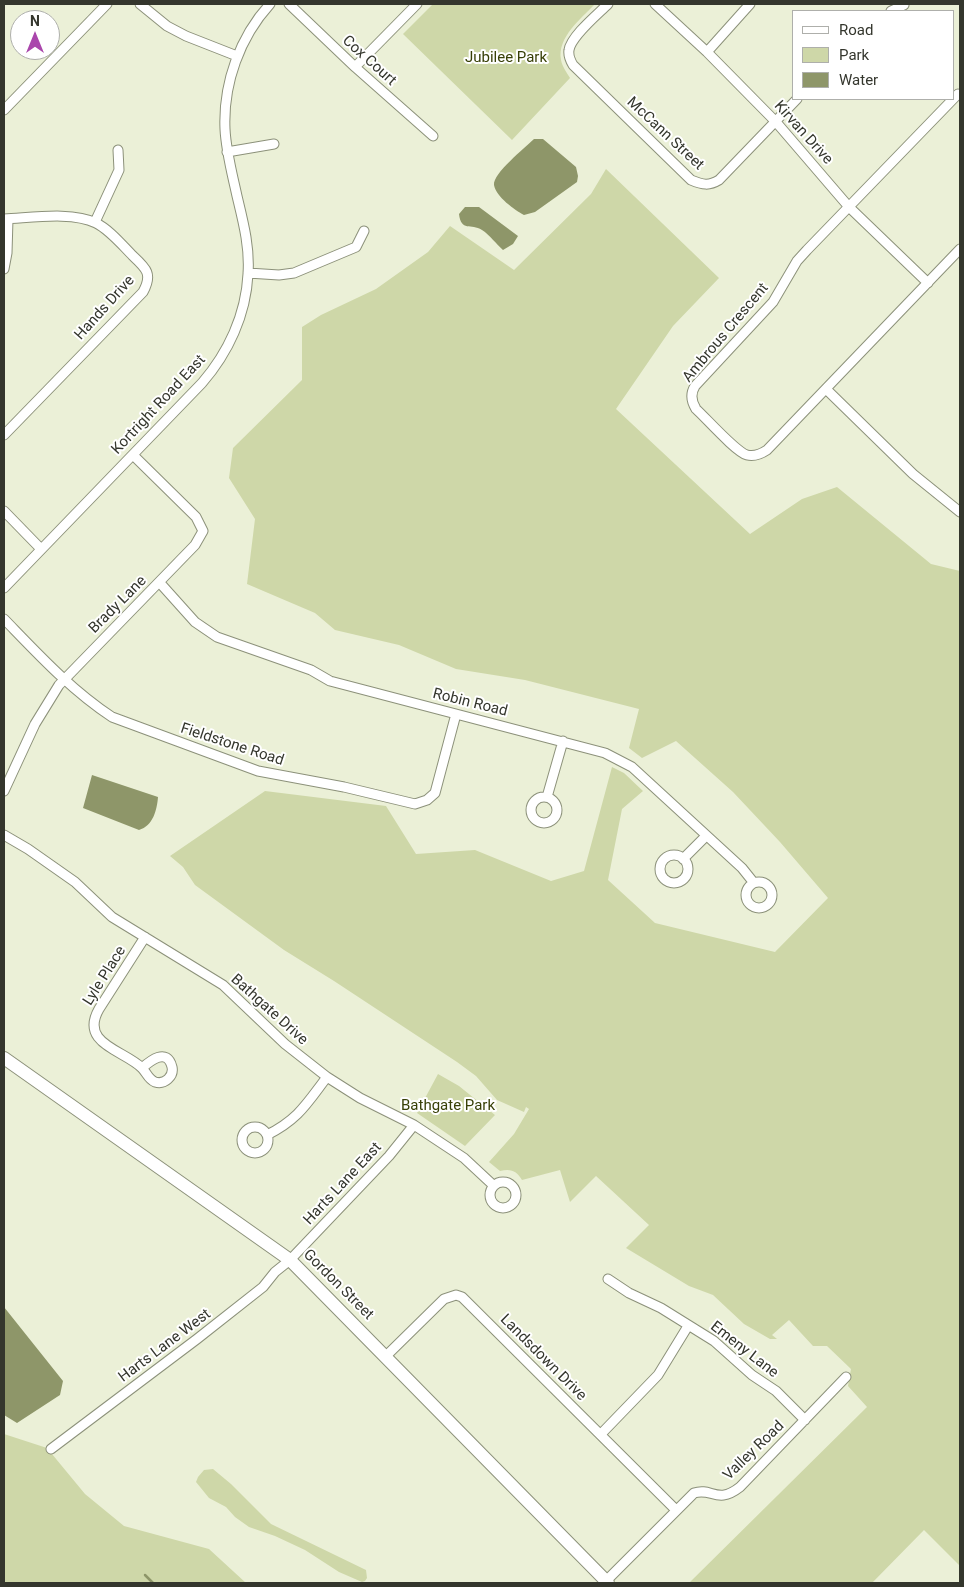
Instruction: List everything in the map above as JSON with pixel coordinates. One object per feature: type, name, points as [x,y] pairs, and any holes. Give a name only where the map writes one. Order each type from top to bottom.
[{"type":"main road","name":"Gordon Street","points":[[4,1058],[290,1260],[607,1582]]},
{"type":"street","points":[[4,110],[107,4]]},
{"type":"street","points":[[140,4],[167,26],[186,36],[236,56]]},
{"type":"street","name":"Kortright Road East","points":[[4,588],[202,383],[216,366],[232,337],[240,318],[248,273],[246,236],[227,152],[225,110],[227,92],[236,56],[253,26],[270,4]]},
{"type":"street","name":"Cox Court","points":[[288,4],[433,136]]},
{"type":"street","points":[[355,67],[417,4]]},
{"type":"street","name":"McCann Street","points":[[608,4],[574,39],[569,51],[569,58],[573,65],[691,180],[701,185],[710,185],[720,180],[796,100]]},
{"type":"street","name":"Kirvan Drive","points":[[655,4],[707,52],[776,122],[849,207],[928,283]]},
{"type":"street","points":[[707,52],[750,4]]},
{"type":"street","name":"Ambrous Crescent","points":[[950,100],[806,250],[765,312],[695,386],[692,399],[696,409],[745,454],[756,455],[767,450],[960,249]]},
{"type":"street","points":[[227,152],[274,144]]},
{"type":"street","points":[[95,222],[119,170],[118,150]]},
{"type":"street","name":"Hands Drive","points":[[4,435],[143,292],[148,274],[144,267],[95,222],[68,217],[6,219]]},
{"type":"street","points":[[4,269],[7,253],[6,219]]},
{"type":"street","points":[[248,273],[279,275],[294,273],[356,247],[364,231]]},
{"type":"street","points":[[826,389],[913,474],[960,512]]},
{"type":"street","name":"Brady Lane","points":[[4,791],[35,724],[64,680],[160,583],[195,545],[203,532],[196,517],[133,455]]},
{"type":"street","points":[[4,511],[41,549]]},
{"type":"street","name":"Robin Road","points":[[160,583],[195,622],[217,637],[310,670],[330,680],[605,753],[632,767],[742,868],[754,883]]},
{"type":"street","name":"Fieldstone Road","points":[[4,620],[64,680],[95,706],[112,717],[258,772],[344,786],[415,804],[427,800],[435,793],[456,714]]},
{"type":"street","points":[[547,797],[563,741]]},
{"type":"street","name":"Bathgate Drive","points":[[4,835],[28,849],[75,882],[112,917],[223,986],[285,1044],[327,1076],[360,1098],[414,1125],[464,1158],[493,1185]]},
{"type":"street","points":[[683,859],[706,836]]},
{"type":"street","name":"Lyle Place","points":[[142,1068],[102,1042],[96,1032],[94,1020],[145,937]]},
{"type":"street","points":[[267,1135],[293,1119],[327,1076]]},
{"type":"street","name":"Harts Lane East","points":[[290,1260],[389,1156],[414,1125]]},
{"type":"street","name":"Harts Lane West","points":[[51,1449],[197,1339],[263,1286],[275,1272],[290,1260]]},
{"type":"street","name":"Emeny Lane","points":[[608,1279],[629,1293],[661,1308],[725,1349],[752,1375],[776,1391],[805,1420]]},
{"type":"street","name":"Landsdown Drive","points":[[386,1356],[444,1299],[456,1294],[466,1300],[676,1510]]},
{"type":"street","points":[[601,1434],[658,1376],[688,1326]]},
{"type":"street","name":"Valley Road","points":[[607,1582],[694,1493],[699,1491],[716,1496],[733,1493],[846,1377]]},
{"type":"green space","name":"Jubilee Park","points":[[433,4],[595,4],[571,29],[563,44],[561,60],[570,78],[512,140],[403,34]]},
{"type":"green space","points":[[606,169],[719,278],[673,326],[616,409],[750,534],[802,499],[837,487],[931,564],[960,571],[960,1566],[924,1530],[872,1583],[689,1583],[867,1407],[848,1386],[851,1369],[827,1346],[813,1346],[789,1320],[772,1335],[777,1339],[770,1339],[744,1324],[713,1295],[689,1286],[626,1248],[649,1225],[596,1176],[570,1202],[560,1170],[522,1180],[513,1171],[500,1171],[489,1162],[514,1134],[529,1109],[526,1107],[524,1112],[497,1100],[476,1076],[457,1062],[284,950],[195,885],[183,867],[170,856],[265,791],[386,806],[416,854],[475,850],[551,881],[584,871],[612,767],[624,773],[643,791],[622,809],[608,880],[655,923],[775,952],[828,898],[780,842],[733,792],[676,741],[642,758],[629,748],[639,709],[525,680],[456,669],[399,645],[335,630],[315,613],[247,584],[255,519],[229,478],[233,448],[302,380],[302,327],[321,315],[376,289],[428,252],[450,226],[514,270],[591,194]]},
{"type":"green space","name":"Bathgate Park","points":[[438,1074],[459,1086],[495,1115],[465,1146],[417,1113]]},
{"type":"green space","points":[[4,1434],[47,1448],[85,1494],[124,1526],[209,1549],[246,1583],[4,1583]]},
{"type":"green space","points":[[213,1469],[231,1484],[271,1524],[366,1570],[367,1578],[365,1581],[362,1582],[339,1572],[305,1550],[275,1536],[249,1527],[235,1517],[226,1507],[209,1498],[196,1482],[204,1470]]},
{"type":"water","points":[[534,139],[543,139],[576,167],[578,176],[577,182],[535,212],[524,215],[498,194],[494,185],[495,180],[504,168]]},
{"type":"water","points":[[465,207],[479,207],[518,236],[513,244],[503,250],[482,230],[464,225],[460,220],[459,214]]},
{"type":"water","points":[[92,775],[158,797],[157,807],[148,825],[139,830],[83,808]]},
{"type":"water","points":[[4,1307],[63,1381],[60,1395],[17,1423],[4,1415]]},
{"type":"waterway","points":[[145,1575],[153,1583]]}]
